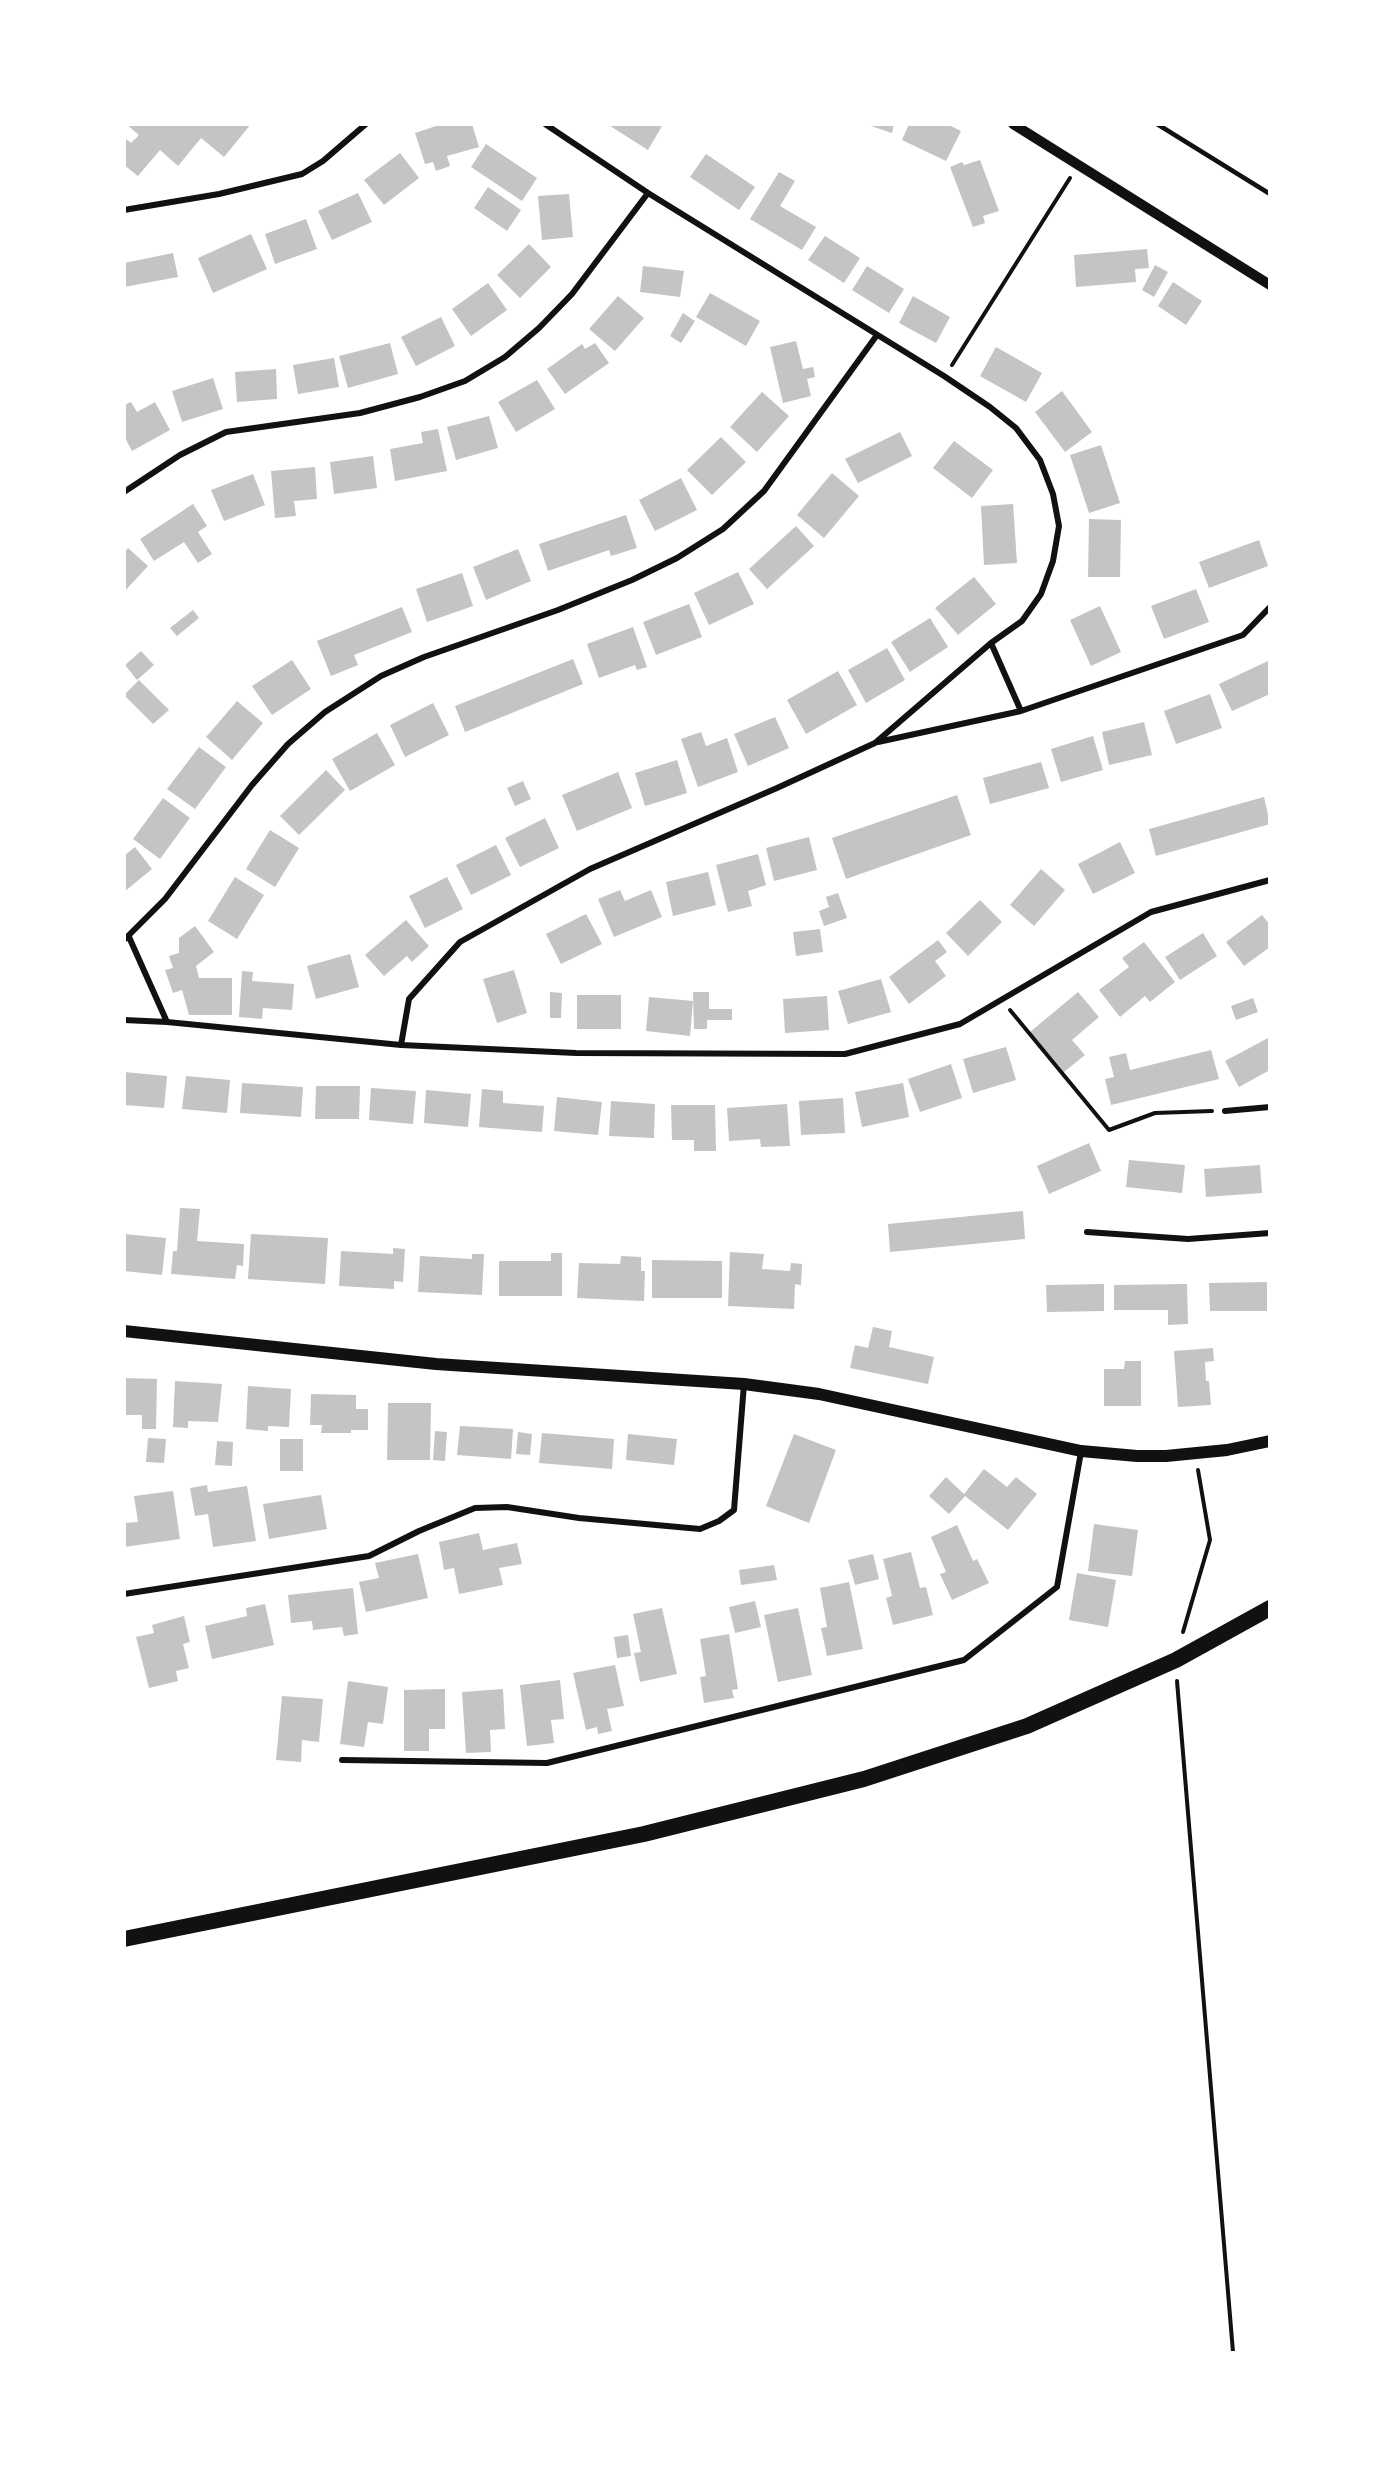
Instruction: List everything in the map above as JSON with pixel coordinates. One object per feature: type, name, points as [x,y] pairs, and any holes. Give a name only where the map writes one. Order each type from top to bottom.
[{"type":"highway","points":[[124,1939],[644,1834],[864,1779],[1027,1726],[1176,1660],[1269,1608]]},
{"type":"main road","points":[[124,1331],[436,1364],[744,1384],[819,1394],[1081,1451],[1137,1456],[1196,1454],[1269,1441]]},
{"type":"street","points":[[124,210],[219,194],[302,174],[323,161],[366,124]]},
{"type":"street","points":[[545,124],[648,194],[944,376],[1016,428],[1040,460],[1053,494],[1059,526],[1053,561],[1041,594],[1023,621],[991,643],[875,743]]},
{"type":"street","points":[[1014,124],[1269,285]]},
{"type":"street","points":[[124,492],[180,455],[226,432],[360,413],[420,397],[465,381],[505,357],[540,328],[572,294],[648,194]]},
{"type":"street","points":[[167,1022],[127,939],[165,899],[259,777],[288,744],[325,712],[381,676],[424,657],[558,610],[632,580],[677,558],[723,529],[764,491],[878,335]]},
{"type":"street","points":[[401,1045],[409,999],[460,942],[590,869],[875,743],[1021,711],[1243,635],[1269,607]]},
{"type":"street","points":[[991,643],[1021,711]]},
{"type":"street","points":[[124,1020],[167,1022],[401,1045],[576,1053],[845,1054],[960,1024],[1151,912],[1269,880]]},
{"type":"street","points":[[1225,1111],[1269,1107]]},
{"type":"street","points":[[1087,1232],[1188,1239],[1269,1233]]},
{"type":"street","points":[[124,1594],[369,1556],[419,1531],[475,1509],[507,1507],[579,1518],[699,1529],[719,1521],[734,1510],[744,1384]]},
{"type":"street","points":[[342,1760],[547,1763],[964,1660],[1057,1587],[1081,1451]]},
{"type":"lane","points":[[1157,124],[1269,194]]},
{"type":"path","points":[[944,376],[1078,165]]},
{"type":"path","points":[[1001,999],[1109,1130],[1155,1113],[1225,1111]]},
{"type":"path","points":[[1196,1454],[1210,1540],[1176,1660],[1233,2352]]},
{"type":"building","points":[[126,124],[251,124],[224,157],[201,138],[178,166],[160,150],[138,176],[124,165],[124,141],[126,139],[131,143],[139,135]]},
{"type":"building","points":[[442,124],[472,124],[479,147],[447,156],[450,166],[436,171],[433,162],[425,164],[415,133]]},
{"type":"building","points":[[607,124],[660,124],[662,126],[648,150]]},
{"type":"building","points":[[865,124],[894,124],[892,133]]},
{"type":"building","points":[[909,124],[947,124],[961,131],[946,161],[902,140]]},
{"type":"building","points":[[486,144],[537,178],[522,201],[471,167]]},
{"type":"building","points":[[400,153],[419,178],[384,205],[364,180]]},
{"type":"building","points":[[706,154],[755,187],[739,210],[690,177]]},
{"type":"building","points":[[980,160],[999,211],[983,216],[985,223],[973,227],[950,167],[962,162],[964,165]]},
{"type":"building","points":[[779,172],[795,181],[780,206],[816,227],[802,250],[750,219]]},
{"type":"building","points":[[488,187],[521,210],[507,231],[474,208]]},
{"type":"building","points":[[358,193],[372,222],[332,240],[318,211]]},
{"type":"building","points":[[569,194],[573,237],[542,240],[538,196]]},
{"type":"building","points":[[306,219],[317,249],[275,264],[265,234]]},
{"type":"building","points":[[251,234],[267,269],[213,293],[198,258]]},
{"type":"building","points":[[825,236],[860,258],[844,283],[808,260]]},
{"type":"building","points":[[529,244],[551,267],[520,298],[497,275]]},
{"type":"building","points":[[1147,249],[1149,268],[1135,269],[1136,282],[1076,287],[1074,255]]},
{"type":"building","points":[[173,253],[178,277],[124,287],[124,263]]},
{"type":"building","points":[[1155,265],[1168,272],[1154,297],[1142,290]]},
{"type":"building","points":[[643,266],[684,271],[680,297],[640,292]]},
{"type":"building","points":[[867,266],[904,289],[889,313],[852,290]]},
{"type":"building","points":[[1173,282],[1202,301],[1186,325],[1158,306]]},
{"type":"building","points":[[488,283],[507,310],[471,336],[452,309]]},
{"type":"building","points":[[710,293],[760,321],[746,346],[696,317]]},
{"type":"building","points":[[618,296],[644,318],[615,351],[589,329]]},
{"type":"building","points":[[913,296],[950,317],[936,343],[899,323]]},
{"type":"building","points":[[683,313],[695,321],[681,343],[670,336]]},
{"type":"building","points":[[441,317],[455,346],[416,366],[401,337]]},
{"type":"building","points":[[796,341],[803,369],[813,367],[815,377],[807,379],[811,396],[783,403],[770,347]]},
{"type":"building","points":[[390,343],[398,374],[348,388],[339,356]]},
{"type":"building","points":[[595,343],[609,363],[565,394],[547,369],[582,344],[585,349]]},
{"type":"building","points":[[996,347],[1042,373],[1026,402],[980,376]]},
{"type":"building","points":[[334,358],[339,387],[298,394],[293,365]]},
{"type":"building","points":[[276,369],[277,399],[237,402],[235,372]]},
{"type":"building","points":[[213,378],[223,409],[182,422],[172,391]]},
{"type":"building","points":[[537,380],[555,409],[516,432],[498,402]]},
{"type":"building","points":[[1062,391],[1092,432],[1065,452],[1035,412]]},
{"type":"building","points":[[762,392],[789,416],[757,452],[730,427]]},
{"type":"building","points":[[131,402],[137,412],[155,402],[170,430],[132,451],[124,436],[124,405]]},
{"type":"building","points":[[489,416],[498,448],[456,460],[447,427]]},
{"type":"building","points":[[438,429],[447,471],[395,481],[390,449],[423,443],[421,432]]},
{"type":"building","points":[[900,432],[912,456],[858,483],[845,459]]},
{"type":"building","points":[[721,437],[746,462],[712,495],[687,470]]},
{"type":"building","points":[[954,441],[993,470],[972,498],[933,468]]},
{"type":"building","points":[[1101,445],[1120,503],[1089,513],[1070,455]]},
{"type":"building","points":[[373,456],[377,488],[334,494],[330,462]]},
{"type":"building","points":[[315,467],[317,499],[294,501],[296,516],[275,518],[271,471]]},
{"type":"building","points":[[832,473],[859,496],[824,538],[797,515]]},
{"type":"building","points":[[253,474],[265,505],[224,521],[211,490]]},
{"type":"building","points":[[681,478],[697,510],[655,531],[639,500]]},
{"type":"building","points":[[193,504],[207,526],[198,532],[212,554],[198,563],[184,542],[154,561],[140,539]]},
{"type":"building","points":[[1013,504],[1017,563],[984,565],[981,506]]},
{"type":"building","points":[[626,515],[637,548],[611,556],[609,550],[548,571],[539,544]]},
{"type":"building","points":[[1089,519],[1121,520],[1120,577],[1088,577]]},
{"type":"building","points":[[796,526],[814,546],[767,589],[749,569]]},
{"type":"building","points":[[1259,540],[1268,566],[1209,588],[1199,562]]},
{"type":"building","points":[[128,548],[148,566],[124,592],[124,552]]},
{"type":"building","points":[[518,549],[531,581],[486,600],[473,567]]},
{"type":"building","points":[[738,572],[754,604],[709,625],[694,593]]},
{"type":"building","points":[[462,573],[473,606],[427,622],[416,589]]},
{"type":"building","points":[[974,577],[996,604],[958,635],[935,608]]},
{"type":"building","points":[[1196,589],[1209,622],[1164,639],[1151,606]]},
{"type":"building","points":[[689,604],[702,637],[656,655],[643,622]]},
{"type":"building","points":[[1100,606],[1121,652],[1091,666],[1070,620]]},
{"type":"building","points":[[402,607],[412,632],[354,655],[358,665],[331,676],[317,641]]},
{"type":"building","points":[[193,610],[199,618],[177,636],[170,628]]},
{"type":"building","points":[[930,618],[948,647],[910,672],[891,642]]},
{"type":"building","points":[[633,627],[647,667],[637,670],[635,665],[599,678],[587,644]]},
{"type":"building","points":[[887,648],[905,680],[866,703],[848,670]]},
{"type":"building","points":[[141,651],[154,665],[137,680],[125,665]]},
{"type":"building","points":[[573,659],[583,684],[465,732],[455,706]]},
{"type":"building","points":[[292,660],[311,689],[272,715],[252,686]]},
{"type":"building","points":[[1270,660],[1270,694],[1232,711],[1219,684]]},
{"type":"building","points":[[838,671],[857,705],[806,734],[787,700]]},
{"type":"building","points":[[139,680],[169,710],[153,724],[124,695]]},
{"type":"building","points":[[1210,694],[1222,728],[1176,744],[1164,711]]},
{"type":"building","points":[[237,701],[263,723],[232,760],[206,737]]},
{"type":"building","points":[[433,703],[449,735],[405,757],[390,725]]},
{"type":"building","points":[[775,717],[789,748],[748,766],[734,734]]},
{"type":"building","points":[[1144,722],[1152,755],[1109,765],[1102,732]]},
{"type":"building","points":[[701,732],[706,746],[727,738],[738,772],[698,787],[681,739]]},
{"type":"building","points":[[377,733],[395,765],[350,791],[332,759]]},
{"type":"building","points":[[1093,736],[1103,770],[1061,782],[1051,749]]},
{"type":"building","points":[[199,747],[226,767],[195,809],[167,789]]},
{"type":"building","points":[[677,760],[687,793],[645,806],[635,773]]},
{"type":"building","points":[[1041,762],[1049,788],[990,804],[983,778]]},
{"type":"building","points":[[326,770],[345,790],[299,835],[280,816]]},
{"type":"building","points":[[618,772],[632,808],[577,831],[562,795]]},
{"type":"building","points":[[523,781],[531,799],[515,806],[507,788]]},
{"type":"building","points":[[957,795],[971,835],[846,879],[832,838]]},
{"type":"building","points":[[1264,797],[1270,824],[1156,856],[1149,829]]},
{"type":"building","points":[[163,798],[190,818],[160,859],[133,839]]},
{"type":"building","points":[[545,818],[559,848],[520,867],[505,838]]},
{"type":"building","points":[[270,830],[299,848],[275,887],[246,869]]},
{"type":"building","points":[[809,837],[817,870],[774,881],[766,848]]},
{"type":"building","points":[[1120,842],[1135,873],[1093,894],[1078,864]]},
{"type":"building","points":[[496,845],[511,875],[471,895],[456,865]]},
{"type":"building","points":[[135,847],[152,869],[124,892],[124,856]]},
{"type":"building","points":[[758,854],[766,885],[748,891],[752,906],[728,912],[716,865]]},
{"type":"building","points":[[1041,869],[1065,890],[1034,926],[1010,905]]},
{"type":"building","points":[[708,872],[716,905],[673,916],[666,882]]},
{"type":"building","points":[[235,877],[264,895],[237,939],[208,921]]},
{"type":"building","points":[[447,877],[463,909],[425,928],[409,896]]},
{"type":"building","points":[[620,890],[625,901],[651,890],[662,917],[614,937],[598,899]]},
{"type":"building","points":[[838,893],[847,918],[824,926],[819,911],[829,907],[826,897]]},
{"type":"building","points":[[980,900],[1002,922],[968,956],[946,933]]},
{"type":"building","points":[[586,914],[602,944],[561,964],[546,934]]},
{"type":"building","points":[[1262,915],[1270,925],[1270,947],[1244,966],[1226,942]]},
{"type":"building","points":[[406,920],[429,946],[412,962],[407,956],[384,976],[365,955]]},
{"type":"building","points":[[195,926],[214,952],[196,966],[199,978],[232,978],[232,1015],[189,1015],[182,990],[173,993],[165,970],[173,968],[169,956],[179,953],[179,938]]},
{"type":"building","points":[[820,929],[823,952],[796,956],[793,932]]},
{"type":"building","points":[[1203,933],[1217,956],[1180,980],[1165,957]]},
{"type":"building","points":[[938,940],[947,952],[935,961],[946,976],[909,1004],[889,977]]},
{"type":"building","points":[[1144,942],[1175,982],[1150,1002],[1145,996],[1120,1017],[1099,990],[1129,967],[1122,958]]},
{"type":"building","points":[[350,954],[359,987],[316,999],[307,966]]},
{"type":"building","points":[[514,970],[527,1013],[497,1023],[483,979]]},
{"type":"building","points":[[242,971],[253,972],[252,981],[294,984],[292,1010],[263,1008],[262,1019],[239,1017]]},
{"type":"building","points":[[881,979],[891,1012],[848,1024],[838,991]]},
{"type":"building","points":[[550,992],[562,993],[561,1018],[550,1018]]},
{"type":"building","points":[[693,992],[709,992],[709,1009],[732,1009],[732,1020],[707,1020],[707,1029],[694,1029]]},
{"type":"building","points":[[1078,992],[1099,1017],[1072,1040],[1085,1055],[1064,1072],[1030,1032]]},
{"type":"building","points":[[577,995],[621,995],[621,1029],[577,1029]]},
{"type":"building","points":[[827,996],[829,1030],[785,1033],[783,999]]},
{"type":"building","points":[[649,997],[693,1001],[690,1036],[646,1031]]},
{"type":"building","points":[[1253,998],[1258,1012],[1236,1020],[1231,1006]]},
{"type":"building","points":[[1270,1037],[1270,1070],[1239,1087],[1225,1061]]},
{"type":"building","points":[[1006,1047],[1016,1080],[973,1093],[963,1059]]},
{"type":"building","points":[[1211,1050],[1219,1079],[1111,1105],[1105,1079],[1114,1077],[1109,1057],[1126,1053],[1130,1070]]},
{"type":"building","points":[[951,1064],[962,1098],[920,1112],[908,1079]]},
{"type":"building","points":[[124,1072],[167,1076],[164,1108],[124,1105]]},
{"type":"building","points":[[186,1076],[230,1080],[227,1113],[182,1109]]},
{"type":"building","points":[[242,1083],[303,1087],[301,1117],[240,1113]]},
{"type":"building","points":[[903,1083],[909,1117],[862,1127],[855,1092]]},
{"type":"building","points":[[316,1086],[360,1086],[359,1119],[315,1119]]},
{"type":"building","points":[[371,1088],[416,1091],[413,1124],[369,1120]]},
{"type":"building","points":[[482,1089],[503,1091],[503,1103],[544,1106],[542,1132],[479,1127]]},
{"type":"building","points":[[426,1090],[471,1094],[468,1127],[424,1123]]},
{"type":"building","points":[[557,1097],[602,1102],[598,1135],[554,1131]]},
{"type":"building","points":[[843,1098],[845,1133],[801,1135],[799,1101]]},
{"type":"building","points":[[611,1101],[655,1104],[654,1138],[609,1136]]},
{"type":"building","points":[[787,1104],[790,1146],[761,1147],[760,1139],[729,1141],[727,1108]]},
{"type":"building","points":[[671,1105],[715,1105],[716,1151],[694,1151],[694,1140],[672,1140]]},
{"type":"building","points":[[1089,1143],[1101,1171],[1049,1194],[1037,1166]]},
{"type":"building","points":[[1129,1160],[1185,1165],[1182,1193],[1126,1187]]},
{"type":"building","points":[[1260,1165],[1262,1193],[1206,1197],[1204,1169]]},
{"type":"building","points":[[180,1208],[200,1209],[197,1241],[244,1244],[243,1266],[237,1265],[235,1279],[171,1274],[173,1251],[177,1251]]},
{"type":"building","points":[[1023,1211],[1025,1239],[890,1252],[888,1224]]},
{"type":"building","points":[[124,1234],[166,1238],[162,1275],[124,1271]]},
{"type":"building","points":[[251,1234],[328,1238],[325,1284],[248,1279]]},
{"type":"building","points":[[393,1248],[405,1249],[403,1282],[394,1281],[394,1289],[339,1286],[341,1251],[393,1254]]},
{"type":"building","points":[[730,1252],[764,1254],[762,1269],[790,1271],[791,1263],[802,1264],[801,1285],[795,1284],[794,1309],[728,1306]]},
{"type":"building","points":[[551,1253],[562,1253],[562,1296],[499,1296],[499,1261],[551,1261]]},
{"type":"building","points":[[472,1254],[484,1254],[482,1295],[418,1292],[420,1256],[472,1259]]},
{"type":"building","points":[[621,1256],[641,1257],[641,1271],[645,1271],[644,1301],[577,1298],[579,1263],[620,1264]]},
{"type":"building","points":[[652,1260],[722,1261],[722,1298],[652,1298]]},
{"type":"building","points":[[1267,1282],[1267,1311],[1210,1311],[1209,1283]]},
{"type":"building","points":[[1104,1284],[1104,1311],[1047,1312],[1046,1285]]},
{"type":"building","points":[[1187,1284],[1188,1324],[1168,1325],[1168,1310],[1114,1310],[1114,1285]]},
{"type":"building","points":[[873,1327],[892,1331],[889,1347],[934,1357],[928,1384],[850,1368],[855,1345],[868,1348]]},
{"type":"building","points":[[1213,1348],[1214,1361],[1205,1362],[1211,1405],[1178,1407],[1174,1351]]},
{"type":"building","points":[[1125,1361],[1141,1361],[1141,1406],[1104,1406],[1104,1369],[1124,1369]]},
{"type":"building","points":[[124,1378],[157,1379],[156,1429],[142,1429],[142,1415],[124,1415]]},
{"type":"building","points":[[175,1381],[222,1384],[218,1422],[188,1421],[188,1428],[173,1427]]},
{"type":"building","points":[[248,1386],[291,1389],[289,1427],[268,1426],[268,1431],[246,1429]]},
{"type":"building","points":[[311,1394],[356,1395],[356,1409],[368,1409],[368,1430],[351,1430],[351,1433],[321,1433],[322,1425],[310,1425]]},
{"type":"building","points":[[388,1403],[431,1403],[430,1460],[387,1460]]},
{"type":"building","points":[[460,1426],[513,1429],[511,1459],[457,1455]]},
{"type":"building","points":[[435,1431],[447,1432],[445,1461],[433,1460]]},
{"type":"building","points":[[518,1432],[532,1434],[530,1455],[516,1454]]},
{"type":"building","points":[[542,1433],[614,1439],[612,1469],[539,1463]]},
{"type":"building","points":[[628,1434],[677,1439],[674,1465],[626,1460]]},
{"type":"building","points":[[794,1434],[836,1450],[809,1523],[766,1506]]},
{"type":"building","points":[[148,1438],[166,1439],[164,1463],[146,1462]]},
{"type":"building","points":[[280,1439],[303,1439],[303,1471],[280,1471]]},
{"type":"building","points":[[217,1441],[233,1442],[232,1466],[215,1465]]},
{"type":"building","points":[[984,1469],[1007,1487],[1016,1477],[1037,1494],[1008,1530],[965,1496],[949,1514],[929,1496],[946,1477],[964,1494]]},
{"type":"building","points":[[207,1485],[208,1492],[247,1486],[256,1541],[213,1547],[208,1514],[195,1516],[190,1488]]},
{"type":"building","points":[[173,1491],[180,1539],[124,1547],[124,1523],[138,1522],[134,1496]]},
{"type":"building","points":[[321,1495],[327,1529],[269,1539],[263,1504]]},
{"type":"building","points":[[1094,1524],[1138,1530],[1132,1576],[1088,1571]]},
{"type":"building","points":[[957,1525],[973,1561],[977,1559],[989,1583],[952,1600],[940,1574],[946,1572],[931,1537]]},
{"type":"building","points":[[479,1533],[483,1550],[517,1543],[522,1564],[499,1568],[503,1585],[459,1594],[454,1568],[444,1570],[439,1542]]},
{"type":"building","points":[[911,1552],[920,1588],[926,1587],[933,1615],[893,1625],[886,1598],[892,1596],[883,1559]]},
{"type":"building","points":[[418,1554],[428,1598],[366,1612],[359,1582],[379,1578],[375,1563]]},
{"type":"building","points":[[873,1554],[879,1579],[855,1585],[848,1560]]},
{"type":"building","points":[[774,1565],[777,1580],[741,1585],[739,1570]]},
{"type":"building","points":[[1077,1573],[1116,1580],[1108,1627],[1069,1620]]},
{"type":"building","points":[[849,1582],[863,1649],[827,1656],[821,1628],[827,1627],[820,1588]]},
{"type":"building","points":[[353,1588],[358,1634],[344,1636],[342,1627],[313,1630],[312,1621],[291,1623],[288,1595]]},
{"type":"building","points":[[755,1601],[761,1627],[735,1633],[729,1607]]},
{"type":"building","points":[[265,1604],[274,1645],[212,1659],[205,1626],[247,1616],[246,1608]]},
{"type":"building","points":[[662,1608],[677,1674],[640,1682],[634,1653],[641,1652],[633,1614]]},
{"type":"building","points":[[798,1608],[812,1675],[778,1682],[764,1615]]},
{"type":"building","points":[[184,1616],[190,1642],[183,1644],[189,1668],[176,1671],[178,1681],[149,1688],[136,1637],[154,1633],[152,1625]]},
{"type":"building","points":[[729,1634],[738,1689],[732,1690],[734,1698],[704,1703],[700,1677],[706,1676],[700,1639]]},
{"type":"building","points":[[628,1635],[631,1656],[617,1658],[614,1637]]},
{"type":"building","points":[[615,1665],[624,1706],[607,1709],[612,1731],[598,1734],[597,1727],[586,1730],[573,1673]]},
{"type":"building","points":[[560,1680],[564,1719],[551,1720],[554,1743],[527,1746],[520,1685]]},
{"type":"building","points":[[348,1681],[388,1687],[383,1724],[368,1722],[364,1747],[340,1744]]},
{"type":"building","points":[[445,1689],[445,1729],[429,1729],[429,1751],[404,1751],[404,1690]]},
{"type":"building","points":[[503,1689],[505,1729],[490,1730],[491,1752],[466,1753],[462,1692]]},
{"type":"building","points":[[282,1696],[323,1699],[319,1742],[302,1740],[301,1762],[276,1760]]}]
